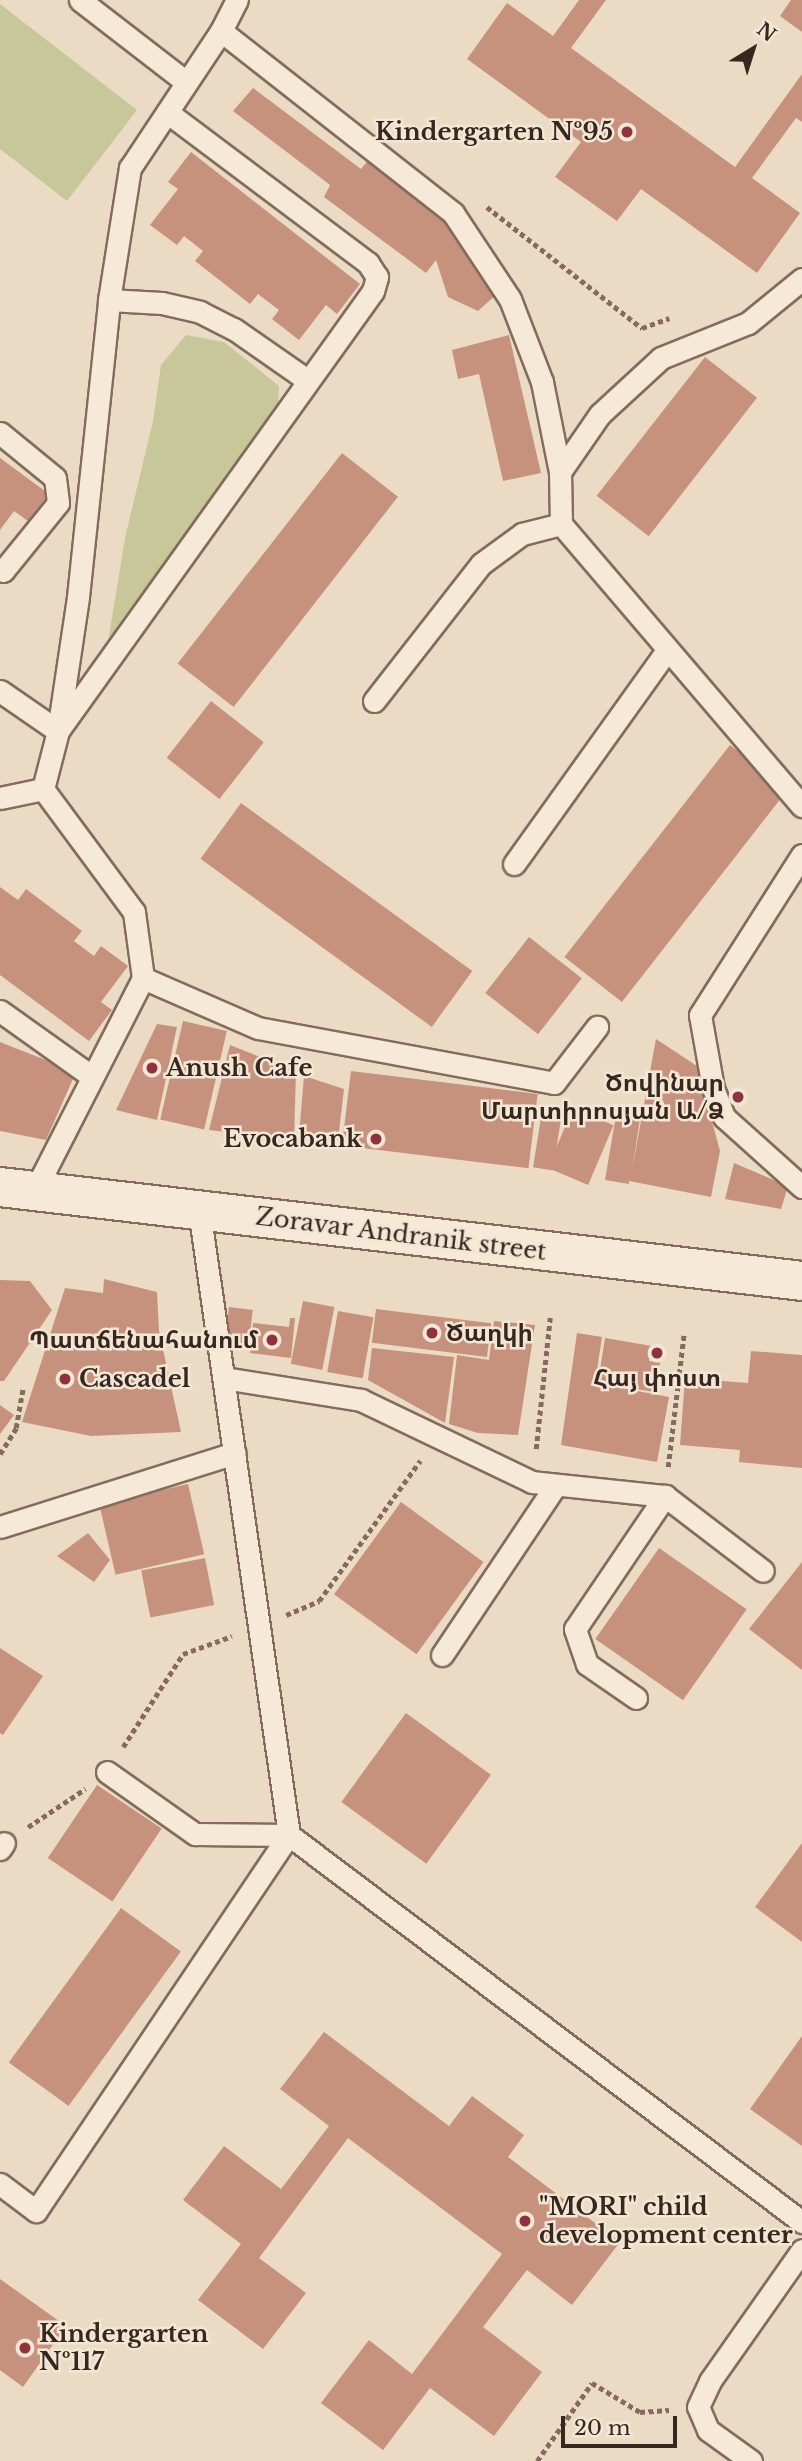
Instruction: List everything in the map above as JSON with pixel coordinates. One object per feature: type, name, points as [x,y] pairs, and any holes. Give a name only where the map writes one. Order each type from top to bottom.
[{"type":"main road","name":"Zoravar Andranik street","points":[[17,1189],[202,1223],[802,1298]]},
{"type":"main road","name":"Zoravar Andranik street","points":[[0,1212],[202,1223],[802,1281]]},
{"type":"lane","points":[[79,0],[186,82]]},
{"type":"lane","points":[[43,789],[58,731],[78,597],[109,300],[131,168],[221,31],[237,0]]},
{"type":"lane","points":[[221,31],[453,213],[510,299],[542,382],[560,472],[561,524],[802,806]]},
{"type":"lane","points":[[58,731],[373,291],[377,277],[368,263],[167,111]]},
{"type":"lane","points":[[560,472],[600,414],[661,358],[748,323],[802,279]]},
{"type":"lane","points":[[109,300],[162,303],[200,312],[234,329],[307,380]]},
{"type":"lane","points":[[0,433],[55,478],[58,503],[3,571],[0,569]]},
{"type":"lane","points":[[374,701],[481,564],[522,534],[561,524]]},
{"type":"lane","points":[[514,864],[667,650]]},
{"type":"lane","points":[[0,691],[58,731]]},
{"type":"lane","points":[[0,797],[43,789]]},
{"type":"lane","points":[[17,1189],[92,1076],[143,978],[134,912],[43,789]]},
{"type":"lane","points":[[802,855],[700,1015],[713,1088],[724,1117],[802,1187]]},
{"type":"lane","points":[[143,978],[258,1028],[554,1083],[597,1027]]},
{"type":"lane","points":[[0,1011],[92,1076]]},
{"type":"lane","points":[[0,2184],[36,2211],[289,1835],[202,1223]]},
{"type":"lane","points":[[224,1378],[361,1400],[532,1482],[665,1496],[763,1571]]},
{"type":"lane","points":[[0,1527],[235,1453]]},
{"type":"lane","points":[[442,1655],[555,1486]]},
{"type":"lane","points":[[636,1698],[587,1664],[575,1629],[665,1496]]},
{"type":"lane","points":[[107,1772],[195,1834],[289,1835],[802,2222]]},
{"type":"lane","points":[[751,2461],[708,2430],[698,2407],[710,2381],[802,2250]]},
{"type":"path","points":[[477,203],[489,208],[642,328],[674,317]]},
{"type":"path","points":[[532,1482],[550,1318]]},
{"type":"path","points":[[665,1496],[684,1332]]},
{"type":"path","points":[[0,1454],[16,1428],[23,1388]]},
{"type":"path","points":[[537,2461],[592,2383],[640,2412],[698,2407]]},
{"type":"green space","points":[[0,4],[137,110],[67,201],[0,149]]},
{"type":"green space","points":[[186,335],[224,342],[279,386],[278,404],[107,648],[125,538],[153,421],[161,365]]},
{"type":"building","name":"Kindergarten №95","points":[[579,0],[606,0],[571,48],[735,167],[802,74],[802,122],[796,118],[752,178],[800,213],[757,273],[641,189],[617,221],[555,177],[581,142],[467,59],[507,3],[553,36]]},
{"type":"building","points":[[791,0],[802,0],[802,32],[780,16]]},
{"type":"building","points":[[253,88],[361,169],[370,158],[449,218],[497,294],[478,311],[448,297],[436,260],[426,273],[324,197],[330,185],[233,111]]},
{"type":"building","points":[[191,152],[360,284],[337,314],[326,305],[299,340],[272,319],[279,310],[258,294],[250,304],[195,261],[203,251],[184,236],[177,245],[150,225],[178,189],[168,182]]},
{"type":"building","points":[[509,335],[541,473],[503,481],[479,374],[458,379],[452,350]]},
{"type":"building","points":[[705,357],[757,398],[649,536],[597,496]]},
{"type":"building","points":[[342,453],[398,497],[234,707],[178,663]]},
{"type":"building","points":[[0,458],[49,494],[28,521],[14,511],[0,530]]},
{"type":"building","points":[[211,701],[264,742],[219,799],[167,758]]},
{"type":"building","points":[[730,745],[788,790],[622,1002],[564,957]]},
{"type":"building","points":[[241,803],[472,971],[432,1027],[200,859]]},
{"type":"building","points":[[0,887],[18,900],[26,889],[82,931],[74,941],[94,956],[101,946],[128,966],[101,1002],[112,1010],[89,1041],[0,975]]},
{"type":"building","points":[[529,937],[582,978],[538,1034],[485,993]]},
{"type":"building","points":[[183,1021],[227,1031],[204,1130],[160,1119]]},
{"type":"building","name":"Anush Cafe","points":[[157,1024],[177,1027],[157,1120],[116,1110]]},
{"type":"building","points":[[656,1039],[697,1066],[720,1151],[711,1197],[629,1181],[629,1184],[605,1180],[617,1109],[641,1113],[632,1170]]},
{"type":"building","points":[[0,1042],[76,1072],[46,1140],[0,1131]]},
{"type":"building","points":[[230,1045],[296,1071],[294,1140],[209,1130]]},
{"type":"building","points":[[351,1071],[538,1094],[528,1168],[342,1145]]},
{"type":"building","points":[[304,1076],[344,1089],[338,1140],[299,1135]]},
{"type":"building","points":[[573,1108],[614,1125],[588,1185],[548,1168]]},
{"type":"building","points":[[542,1111],[562,1114],[553,1170],[533,1167]]},
{"type":"building","points":[[734,1163],[788,1186],[781,1209],[725,1199]]},
{"type":"building","points":[[104,1279],[157,1292],[159,1331],[181,1432],[91,1436],[22,1422],[65,1288],[103,1293]]},
{"type":"building","points":[[0,1280],[30,1281],[52,1310],[4,1381],[0,1381]]},
{"type":"building","points":[[303,1301],[334,1307],[322,1370],[291,1364]]},
{"type":"building","points":[[229,1307],[253,1310],[248,1350],[224,1347]]},
{"type":"building","name":"Ծաղկի","points":[[376,1309],[491,1323],[487,1357],[372,1343]]},
{"type":"building","points":[[338,1311],[373,1317],[363,1378],[327,1372]]},
{"type":"building","name":"Պատճենահանում","points":[[290,1318],[295,1318],[291,1358],[250,1353],[253,1323],[289,1327]]},
{"type":"building","points":[[494,1321],[535,1325],[518,1435],[478,1433],[449,1424],[457,1355],[489,1360]]},
{"type":"building","points":[[577,1333],[602,1337],[595,1383],[669,1397],[657,1462],[561,1445]]},
{"type":"building","points":[[605,1338],[652,1346],[649,1361],[660,1362],[655,1392],[598,1383]]},
{"type":"building","points":[[372,1348],[454,1357],[445,1423],[368,1380]]},
{"type":"building","points":[[751,1351],[802,1355],[802,1468],[739,1462],[740,1450],[680,1445],[685,1378],[748,1383]]},
{"type":"building","points":[[0,1405],[14,1415],[0,1434]]},
{"type":"building","points":[[188,1484],[204,1554],[116,1575],[99,1504]]},
{"type":"building","points":[[401,1502],[484,1562],[417,1654],[334,1594]]},
{"type":"building","points":[[88,1533],[110,1560],[94,1582],[57,1556]]},
{"type":"building","points":[[659,1548],[747,1609],[683,1700],[595,1639]]},
{"type":"building","points":[[205,1558],[214,1605],[150,1618],[141,1570]]},
{"type":"building","points":[[802,1562],[802,1670],[749,1629]]},
{"type":"building","points":[[0,1648],[43,1676],[3,1735],[0,1733]]},
{"type":"building","points":[[406,1713],[491,1775],[426,1864],[341,1802]]},
{"type":"building","points":[[97,1785],[162,1829],[112,1902],[48,1858]]},
{"type":"building","points":[[802,1843],[802,1942],[755,1907]]},
{"type":"building","points":[[121,1908],[181,1951],[69,2106],[9,2063]]},
{"type":"building","name":"\"MORI\" child development center","points":[[324,2032],[449,2126],[472,2096],[524,2135],[508,2157],[620,2242],[572,2305],[527,2270],[483,2327],[542,2372],[494,2436],[430,2388],[383,2450],[321,2403],[369,2340],[412,2374],[502,2254],[348,2138],[259,2258],[306,2293],[263,2349],[198,2300],[241,2244],[183,2200],[224,2146],[281,2189],[329,2126],[280,2089]]},
{"type":"building","points":[[802,2036],[802,2146],[750,2109]]},
{"type":"building","name":"Kindergarten №117","points":[[0,2279],[66,2326],[23,2387],[0,2370]]},
{"type":"place","name":"Kindergarten №95","points":[[627,132]]},
{"type":"place","name":"Anush Cafe","points":[[152,1068]]},
{"type":"place","name":"Ծովինար Մարտիրոսյան Ա/Ձ","points":[[738,1097]]},
{"type":"place","name":"Evocabank","points":[[376,1139]]},
{"type":"place","name":"Ծաղկի","points":[[432,1333]]},
{"type":"place","name":"Պատճենահանում","points":[[272,1340]]},
{"type":"place","name":"Հայ փոստ","points":[[657,1353]]},
{"type":"place","name":"Cascadel","points":[[65,1379]]},
{"type":"place","name":"\"MORI\" child development center","points":[[525,2221]]},
{"type":"place","name":"Kindergarten №117","points":[[25,2348]]}]
